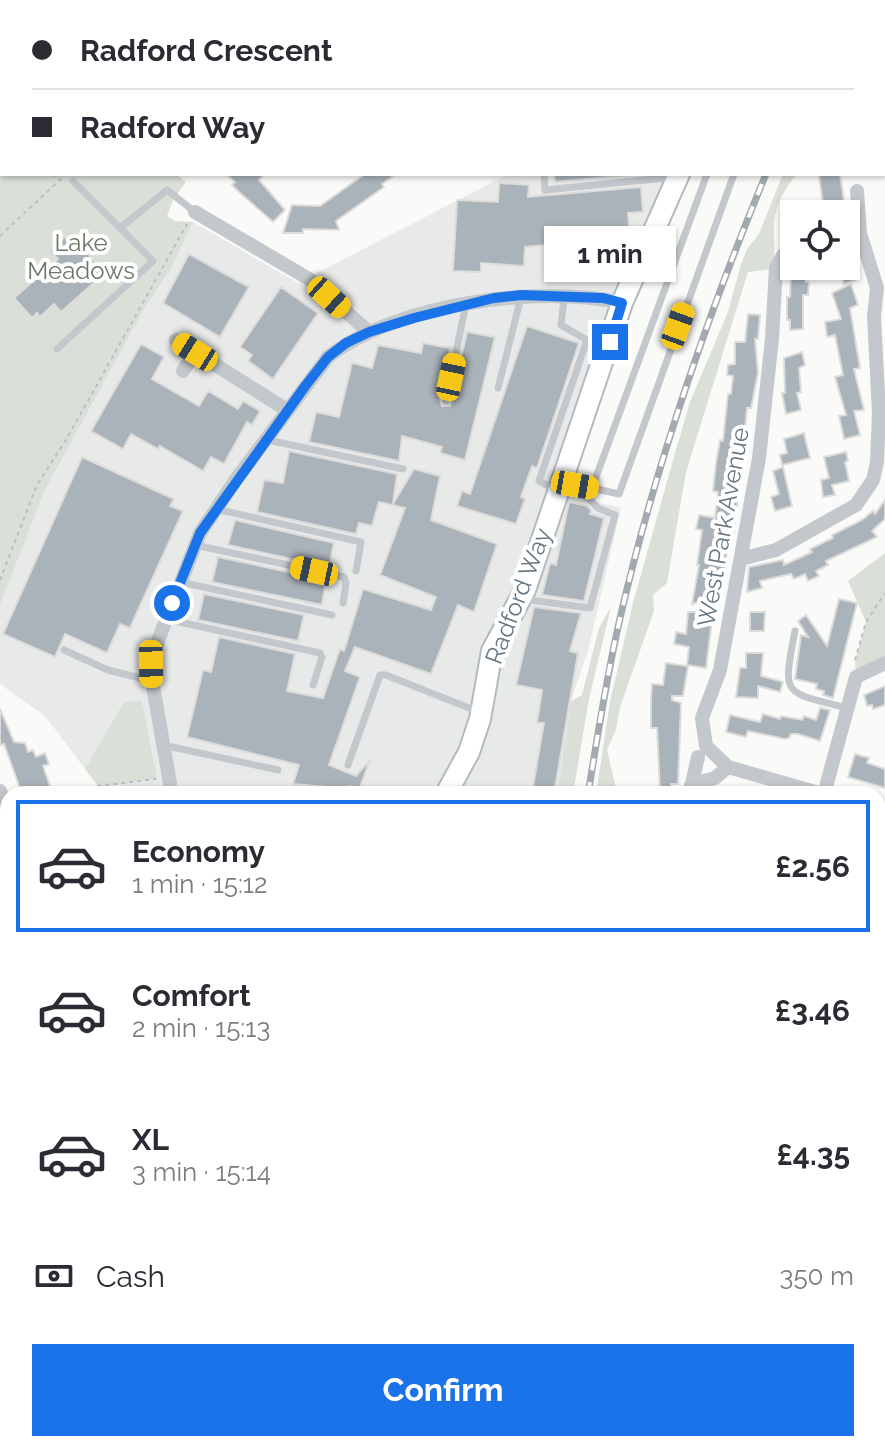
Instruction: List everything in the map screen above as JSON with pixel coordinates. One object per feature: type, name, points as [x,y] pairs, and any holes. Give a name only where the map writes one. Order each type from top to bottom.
[{"type":"street","name":"Radford Way","points":[[450,786],[469,752],[475,710],[492,651],[520,598],[565,486],[622,303],[678,176]]},
{"type":"street","points":[[856,200],[857,191]]},
{"type":"street","points":[[195,212],[309,279],[369,332]]},
{"type":"street","points":[[741,559],[776,550],[856,505],[873,480],[879,428],[874,316],[881,287],[860,247]]},
{"type":"street","name":"West Park Avenue","points":[[728,767],[706,746],[702,718],[720,670],[759,458],[767,398],[776,268],[780,261]]},
{"type":"street","points":[[168,786],[151,664],[166,619],[195,545],[216,509],[328,357],[346,343],[369,332],[466,304],[521,295],[603,298],[622,303]]},
{"type":"street","points":[[176,340],[287,410]]},
{"type":"street","points":[[183,371],[195,352]]},
{"type":"street","points":[[825,786],[856,677],[885,663]]},
{"type":"street","points":[[692,786],[698,757]]},
{"type":"street","points":[[698,786],[715,778],[728,767],[795,786]]},
{"type":"lane","points":[[544,176],[545,190],[678,176]]},
{"type":"lane","points":[[592,488],[706,176]]},
{"type":"lane","points":[[564,298],[561,325],[587,340],[539,481],[619,494],[733,176]]},
{"type":"lane","points":[[57,349],[153,261],[73,181]]},
{"type":"lane","points":[[120,228],[167,190],[195,212]]},
{"type":"lane","points":[[498,388],[521,295]]},
{"type":"lane","points":[[446,401],[466,304]]},
{"type":"lane","points":[[266,439],[403,469]]},
{"type":"lane","points":[[520,598],[590,608],[615,515],[598,508],[565,486]]},
{"type":"lane","points":[[216,509],[361,542],[356,571]]},
{"type":"lane","points":[[195,545],[344,577],[343,603]]},
{"type":"lane","points":[[180,582],[332,615]]},
{"type":"lane","points":[[166,619],[320,653],[322,657],[313,685]]},
{"type":"lane","points":[[795,631],[786,674],[790,687],[803,696],[847,708]]},
{"type":"lane","points":[[64,650],[108,670],[152,681]]},
{"type":"lane","points":[[348,765],[380,675],[475,710]]},
{"type":"lane","points":[[163,745],[278,770]]},
{"type":"path","points":[[54,176],[59,180]]},
{"type":"path","points":[[58,176],[59,180]]},
{"type":"path","points":[[0,236],[59,180]]},
{"type":"path","points":[[0,580],[37,485],[66,440],[195,212]]},
{"type":"path","points":[[856,677],[855,658],[866,622],[885,593]]},
{"type":"path","points":[[98,786],[157,779],[165,786]]},
{"type":"shaded area","points":[[504,176],[668,176],[559,492],[621,508],[588,651],[571,701],[558,786],[98,786],[45,716],[0,684],[0,605],[46,488],[147,304],[172,267],[193,222],[298,283]]},
{"type":"green space","name":"Lake Meadows","points":[[0,176],[178,176],[186,182],[173,200],[167,216],[175,221],[193,222],[172,267],[147,304],[46,488],[0,605]]},
{"type":"green space","points":[[782,176],[796,176],[776,210],[772,269],[748,272],[686,472],[667,583],[653,595],[654,611],[607,750],[616,786],[597,786],[610,702],[633,603],[690,402],[728,312],[747,249],[759,234]]},
{"type":"green space","points":[[885,553],[885,663],[856,677],[855,660],[866,622],[848,581]]},
{"type":"green space","points":[[611,607],[589,699],[574,786],[558,786],[571,701],[582,695],[599,628]]},
{"type":"green space","points":[[142,701],[157,779],[98,786],[85,769],[124,702]]},
{"type":"building","points":[[228,176],[262,176],[259,180],[285,210],[273,222],[232,185],[235,182]]},
{"type":"building","points":[[362,176],[393,176],[382,184],[384,187],[336,221],[339,230],[303,229],[303,233],[283,233],[292,205],[320,206]]},
{"type":"building","points":[[554,176],[618,176],[555,182]]},
{"type":"building","points":[[819,176],[840,176],[844,200],[822,200]]},
{"type":"building","points":[[499,183],[529,185],[528,197],[641,187],[643,212],[628,213],[630,236],[626,236],[628,250],[622,250],[623,257],[601,260],[599,240],[525,247],[524,266],[481,263],[481,272],[453,271],[457,200],[498,202]]},
{"type":"building","points":[[66,236],[79,250],[82,247],[105,273],[61,312],[54,304],[40,317],[37,313],[32,318],[14,298],[58,259],[50,251]]},
{"type":"building","points":[[189,254],[249,287],[220,337],[163,303]]},
{"type":"building","points":[[791,280],[809,282],[808,295],[803,295],[803,329],[790,330],[787,297],[790,297]]},
{"type":"building","points":[[851,284],[858,305],[850,308],[860,368],[854,369],[864,410],[854,411],[860,435],[844,439],[839,416],[846,415],[835,377],[843,375],[835,335],[827,337],[825,322],[841,319],[832,293]]},
{"type":"building","points":[[281,287],[318,313],[273,379],[248,361],[252,355],[240,347]]},
{"type":"building","points":[[748,314],[760,315],[758,339],[755,339],[758,373],[751,408],[747,408],[743,453],[741,464],[738,464],[734,532],[730,523],[724,576],[718,596],[692,604],[702,530],[696,529],[699,515],[715,518],[718,492],[713,491],[716,463],[720,440],[723,441],[733,376],[727,375],[728,365],[735,364],[735,342],[745,342]]},
{"type":"building","points":[[527,326],[579,343],[537,468],[532,466],[521,497],[525,499],[516,524],[457,506],[462,491],[470,494]]},
{"type":"building","points":[[467,332],[495,337],[465,460],[440,453],[442,447],[402,436],[399,461],[309,442],[316,412],[339,417],[352,363],[372,368],[378,345],[421,353],[423,343],[450,348],[440,400],[442,406],[450,406]]},
{"type":"building","points":[[141,344],[164,357],[152,379],[199,406],[208,391],[238,409],[243,401],[260,411],[252,425],[247,422],[224,464],[211,457],[203,471],[160,446],[158,449],[131,434],[123,449],[91,431]]},
{"type":"building","points":[[802,352],[805,365],[799,368],[801,392],[797,393],[801,410],[786,414],[782,393],[785,393],[784,358]]},
{"type":"building","points":[[804,433],[810,458],[782,465],[780,455],[787,453],[784,439]]},
{"type":"building","points":[[289,451],[397,474],[393,504],[414,469],[440,476],[431,520],[497,544],[474,612],[458,605],[431,674],[355,647],[345,671],[360,677],[329,765],[356,776],[370,760],[360,786],[293,784],[299,765],[187,737],[203,670],[211,672],[219,637],[295,654],[287,691],[323,698],[340,649],[344,651],[363,589],[431,610],[436,597],[380,575],[405,508],[379,502],[372,526],[359,523],[356,534],[257,512],[264,480],[283,483]]},
{"type":"building","points":[[846,452],[849,481],[832,485],[835,495],[823,497],[821,480],[829,478],[824,457]]},
{"type":"building","points":[[82,457],[174,499],[170,506],[183,511],[130,628],[120,624],[107,653],[65,634],[55,657],[3,634]]},
{"type":"building","points":[[783,467],[792,506],[775,511],[771,497],[779,494],[773,471]]},
{"type":"building","points":[[885,500],[885,519],[872,531],[877,537],[826,561],[828,565],[816,571],[819,576],[808,581],[805,574],[794,579],[791,574],[760,581],[762,588],[747,592],[749,567],[783,560],[784,565],[812,552],[810,549],[833,538],[832,535],[873,511],[875,514]]},
{"type":"building","points":[[569,502],[587,506],[590,514],[604,518],[584,601],[542,595],[550,563],[556,565]]},
{"type":"building","points":[[235,520],[334,543],[329,567],[228,545]]},
{"type":"building","points":[[218,557],[326,580],[322,605],[212,582]]},
{"type":"building","points":[[204,594],[304,615],[298,641],[198,620]]},
{"type":"building","points":[[839,599],[857,603],[833,698],[816,689],[817,684],[795,679],[801,635],[808,637],[798,621],[806,615],[827,646]]},
{"type":"building","points":[[534,607],[581,613],[570,651],[578,653],[555,786],[533,786],[544,723],[537,723],[542,690],[516,685]]},
{"type":"building","points":[[688,612],[713,612],[706,668],[687,665],[689,647],[674,644],[676,632],[686,634]]},
{"type":"building","points":[[750,612],[765,612],[764,631],[750,631]]},
{"type":"building","points":[[746,653],[763,653],[761,676],[783,682],[780,692],[758,686],[758,698],[736,697],[740,668],[746,668]]},
{"type":"building","points":[[666,663],[688,666],[683,696],[672,696],[672,700],[681,703],[678,784],[671,786],[660,786],[657,728],[651,728],[652,684],[663,685]]},
{"type":"building","points":[[885,686],[885,705],[873,709],[872,705],[867,706],[864,695]]},
{"type":"building","points":[[820,708],[830,710],[820,741],[798,734],[791,734],[785,739],[748,731],[746,737],[726,732],[730,715],[760,722],[763,714],[780,719],[781,716],[802,720],[804,716],[816,720]]},
{"type":"building","points":[[0,709],[14,742],[25,743],[28,752],[33,750],[36,757],[45,753],[49,764],[43,766],[50,786],[19,786],[4,744],[0,745]]},
{"type":"building","points":[[855,754],[869,758],[867,763],[885,769],[885,786],[878,786],[848,777]]},
{"type":"railway","points":[[589,786],[616,636],[650,502],[703,337],[765,176]]},
{"type":"route","points":[[172,603],[200,533],[306,385],[328,357],[346,343],[369,332],[447,308],[521,295],[603,298],[622,303],[610,342]]}]
